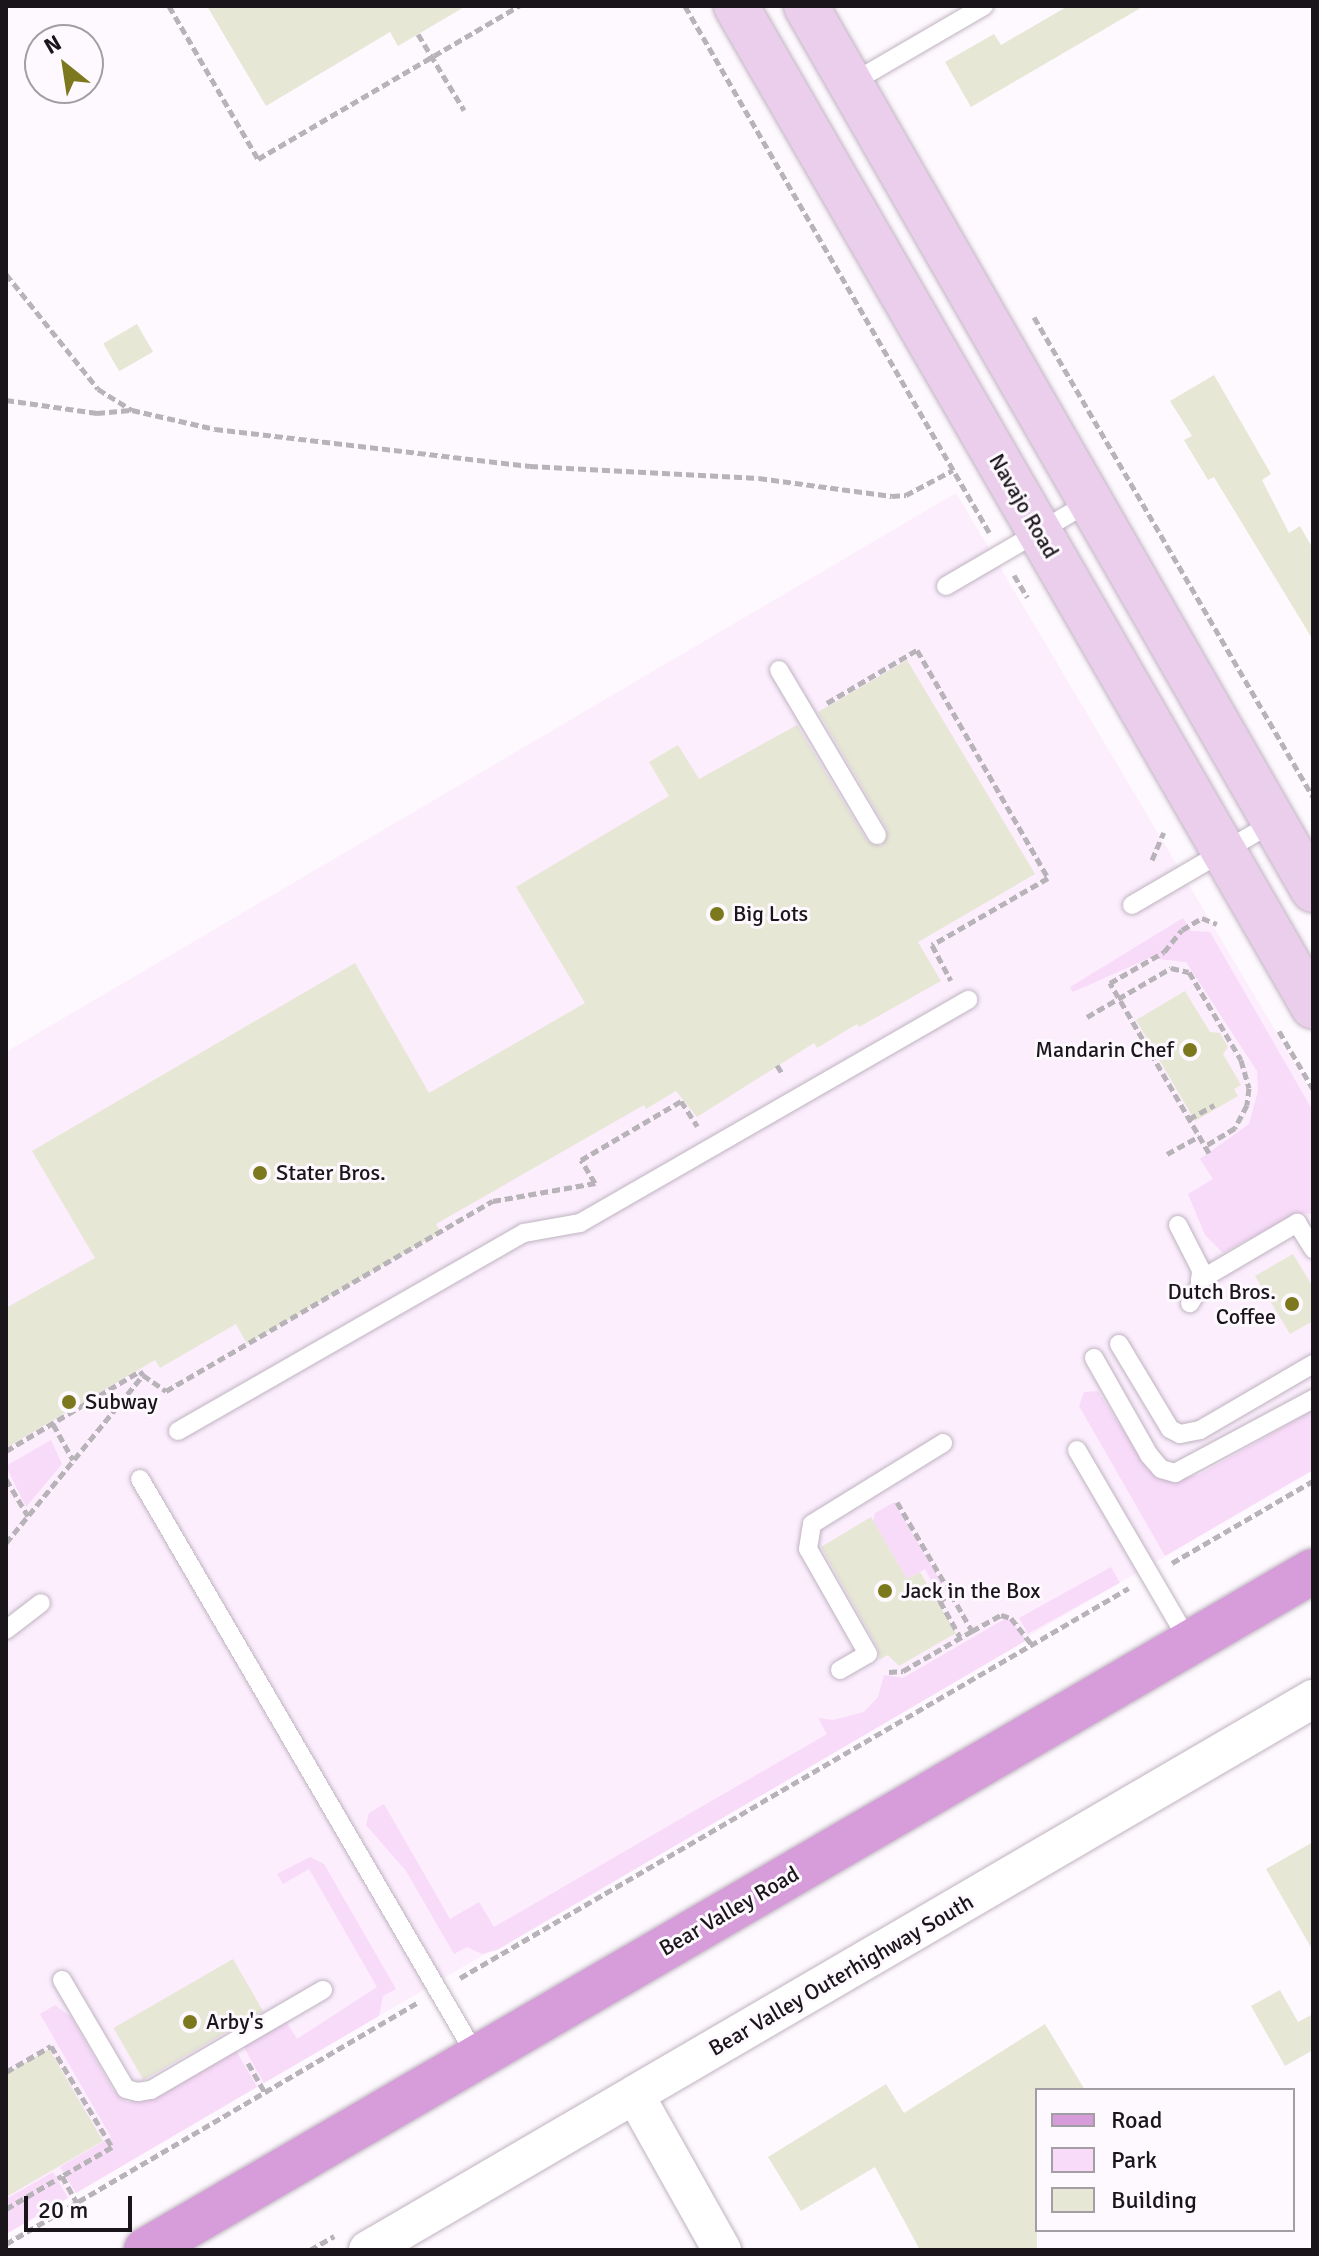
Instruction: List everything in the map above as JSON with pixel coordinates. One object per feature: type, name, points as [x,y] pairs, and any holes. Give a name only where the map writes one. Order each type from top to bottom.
[{"type":"main road","name":"Navajo Road","points":[[736,6],[1313,1006]]},
{"type":"main road","points":[[806,6],[1312,888]]},
{"type":"main road","name":"Bear Valley Road","points":[[146,2250],[1313,1571]]},
{"type":"street","name":"Bear Valley Outerhighway South","points":[[391,2244],[635,2095],[1313,1699]]},
{"type":"street","points":[[635,2095],[722,2250]]},
{"type":"lane","points":[[850,84],[984,6]]},
{"type":"lane","points":[[946,586],[1090,502]]},
{"type":"lane","points":[[779,670],[877,835]]},
{"type":"lane","points":[[1132,905],[1274,822]]},
{"type":"lane","points":[[178,1431],[524,1233],[580,1223],[968,1000]]},
{"type":"lane","points":[[1200,1280],[1297,1223],[1313,1249]]},
{"type":"lane","points":[[1178,1225],[1201,1270],[1190,1303]]},
{"type":"lane","points":[[1119,1344],[1170,1429],[1180,1434],[1200,1430],[1313,1364]]},
{"type":"lane","points":[[1094,1358],[1149,1455],[1161,1469],[1175,1473],[1313,1399]]},
{"type":"lane","points":[[840,1670],[868,1654],[808,1549],[812,1524],[943,1443]]},
{"type":"lane","points":[[1077,1450],[1190,1643]]},
{"type":"lane","points":[[140,1479],[477,2057]]},
{"type":"lane","points":[[6,1630],[41,1603]]},
{"type":"lane","points":[[62,1980],[126,2089],[138,2092],[151,2090],[323,1990]]},
{"type":"path","points":[[169,6],[258,159],[519,6]]},
{"type":"path","points":[[418,34],[464,110]]},
{"type":"path","points":[[6,274],[98,389],[132,410]]},
{"type":"path","points":[[1031,312],[1313,797]]},
{"type":"path","points":[[6,400],[97,413],[132,410],[215,429],[530,466],[759,478],[892,496],[906,495],[953,470]]},
{"type":"path","points":[[822,706],[917,650],[1048,878],[932,945],[952,979],[939,987]]},
{"type":"path","points":[[1151,861],[1164,832]]},
{"type":"path","points":[[1209,1153],[1110,983],[1164,952],[1182,930],[1202,918],[1217,924]]},
{"type":"path","points":[[1087,1017],[1180,967],[1189,972],[1241,1060],[1249,1088],[1247,1105],[1235,1128],[1205,1146]]},
{"type":"path","points":[[777,1065],[784,1076]]},
{"type":"path","points":[[771,1083],[796,1069]]},
{"type":"path","points":[[6,1451],[140,1371],[166,1391],[493,1201],[595,1183],[581,1160],[681,1101],[697,1126],[709,1119]]},
{"type":"path","points":[[1189,1119],[1214,1105]]},
{"type":"path","points":[[1167,1154],[1199,1136]]},
{"type":"path","points":[[6,1543],[143,1375]]},
{"type":"path","points":[[53,1424],[73,1460]]},
{"type":"path","points":[[6,1479],[28,1516]]},
{"type":"path","points":[[6,2244],[1313,1481]]},
{"type":"path","points":[[882,1506],[895,1498],[972,1631]]},
{"type":"path","points":[[951,1594],[939,1602],[960,1637]]},
{"type":"path","points":[[883,1672],[903,1671],[1001,1615],[1021,1623],[1032,1645]]},
{"type":"path","points":[[6,2072],[51,2046],[112,2147],[6,2209]]},
{"type":"path","points":[[62,2176],[77,2203]]},
{"type":"shaded area","points":[[956,493],[1313,1094],[1313,1470],[6,2234],[6,1052]]},
{"type":"green space","points":[[1183,918],[1191,931],[1210,932],[1313,1111],[1313,1214],[1296,1213],[1223,1253],[1205,1235],[1188,1194],[1213,1179],[1200,1159],[1249,1124],[1258,1091],[1257,1071],[1186,962],[1149,958],[1073,992],[1070,987]]},
{"type":"green space","points":[[1098,1391],[1145,1465],[1170,1479],[1199,1475],[1313,1410],[1313,1470],[1165,1556],[1079,1406],[1084,1392]]},
{"type":"green space","points":[[51,1440],[62,1464],[26,1507],[6,1466]]},
{"type":"green space","points":[[894,1502],[942,1584],[939,1594],[925,1569],[907,1579],[873,1521],[875,1513]]},
{"type":"green space","points":[[1111,1567],[1120,1583],[1028,1634],[1019,1618]]},
{"type":"green space","points":[[1008,1617],[1027,1640],[497,1950],[482,1954],[467,1947],[454,1954],[406,1871],[366,1825],[369,1813],[384,1804],[450,1919],[479,1902],[494,1927],[827,1734],[818,1718],[833,1720],[864,1712],[878,1697],[884,1675],[903,1678]]},
{"type":"green space","points":[[310,1857],[324,1864],[396,1989],[383,1996],[379,2016],[264,2083],[241,2042],[284,2018],[297,2039],[377,1987],[309,1869],[283,1884],[277,1874]]},
{"type":"green space","points":[[55,2005],[71,2017],[113,2090],[127,2102],[145,2099],[234,2047],[257,2087],[76,2193],[60,2167],[111,2137],[40,2014]]},
{"type":"green space","points":[[53,2172],[68,2198],[6,2234],[6,2199]]},
{"type":"building","points":[[207,6],[466,6],[398,46],[390,32],[266,106]]},
{"type":"building","points":[[1068,6],[1144,6],[971,107],[945,62],[994,34],[1001,45]]},
{"type":"building","points":[[137,324],[153,352],[119,371],[103,344]]},
{"type":"building","points":[[1214,375],[1271,474],[1262,480],[1289,533],[1300,526],[1313,549],[1313,640],[1214,477],[1208,480],[1184,440],[1192,436],[1170,401]]},
{"type":"building","points":[[907,660],[1035,874],[918,942],[941,981],[817,1048],[814,1043],[697,1117],[676,1091],[646,1109],[644,1105],[436,1224],[441,1232],[247,1344],[236,1324],[160,1368],[155,1360],[6,1448],[6,1308],[95,1258],[32,1151],[355,963],[429,1093],[585,1003],[516,887],[669,796],[649,762],[678,745],[699,779],[797,725],[867,841],[882,846],[887,829],[818,712]]},
{"type":"building","name":"Mandarin Chef","points":[[1185,991],[1210,1032],[1220,1033],[1228,1047],[1223,1054],[1241,1085],[1234,1089],[1238,1096],[1195,1121],[1136,1020]]},
{"type":"building","name":"Dutch Bros. Coffee","points":[[1293,1254],[1313,1287],[1313,1321],[1290,1334],[1255,1276]]},
{"type":"building","name":"Jack in the Box","points":[[871,1517],[907,1579],[920,1572],[956,1633],[899,1666],[888,1655],[879,1660],[878,1648],[821,1547]]},
{"type":"building","points":[[1313,1842],[1313,1951],[1266,1869]]},
{"type":"building","name":"Arby's","points":[[233,1959],[263,2011],[143,2080],[113,2028]]},
{"type":"building","points":[[1280,1990],[1298,2022],[1313,2014],[1313,2050],[1285,2066],[1251,2006]]},
{"type":"building","points":[[1045,2024],[1084,2088],[1035,2088],[1037,2250],[920,2250],[875,2167],[801,2211],[768,2157],[886,2084],[904,2113]]},
{"type":"building","points":[[49,2049],[103,2141],[6,2197],[6,2074]]},
{"type":"place","name":"Big Lots","points":[[717,914]]},
{"type":"place","name":"Mandarin Chef","points":[[1190,1050]]},
{"type":"place","name":"Stater Bros.","points":[[260,1173]]},
{"type":"place","name":"Dutch Bros. Coffee","points":[[1292,1304]]},
{"type":"place","name":"Subway","points":[[69,1402]]},
{"type":"place","name":"Jack in the Box","points":[[885,1591]]},
{"type":"place","name":"Arby's","points":[[190,2022]]}]
